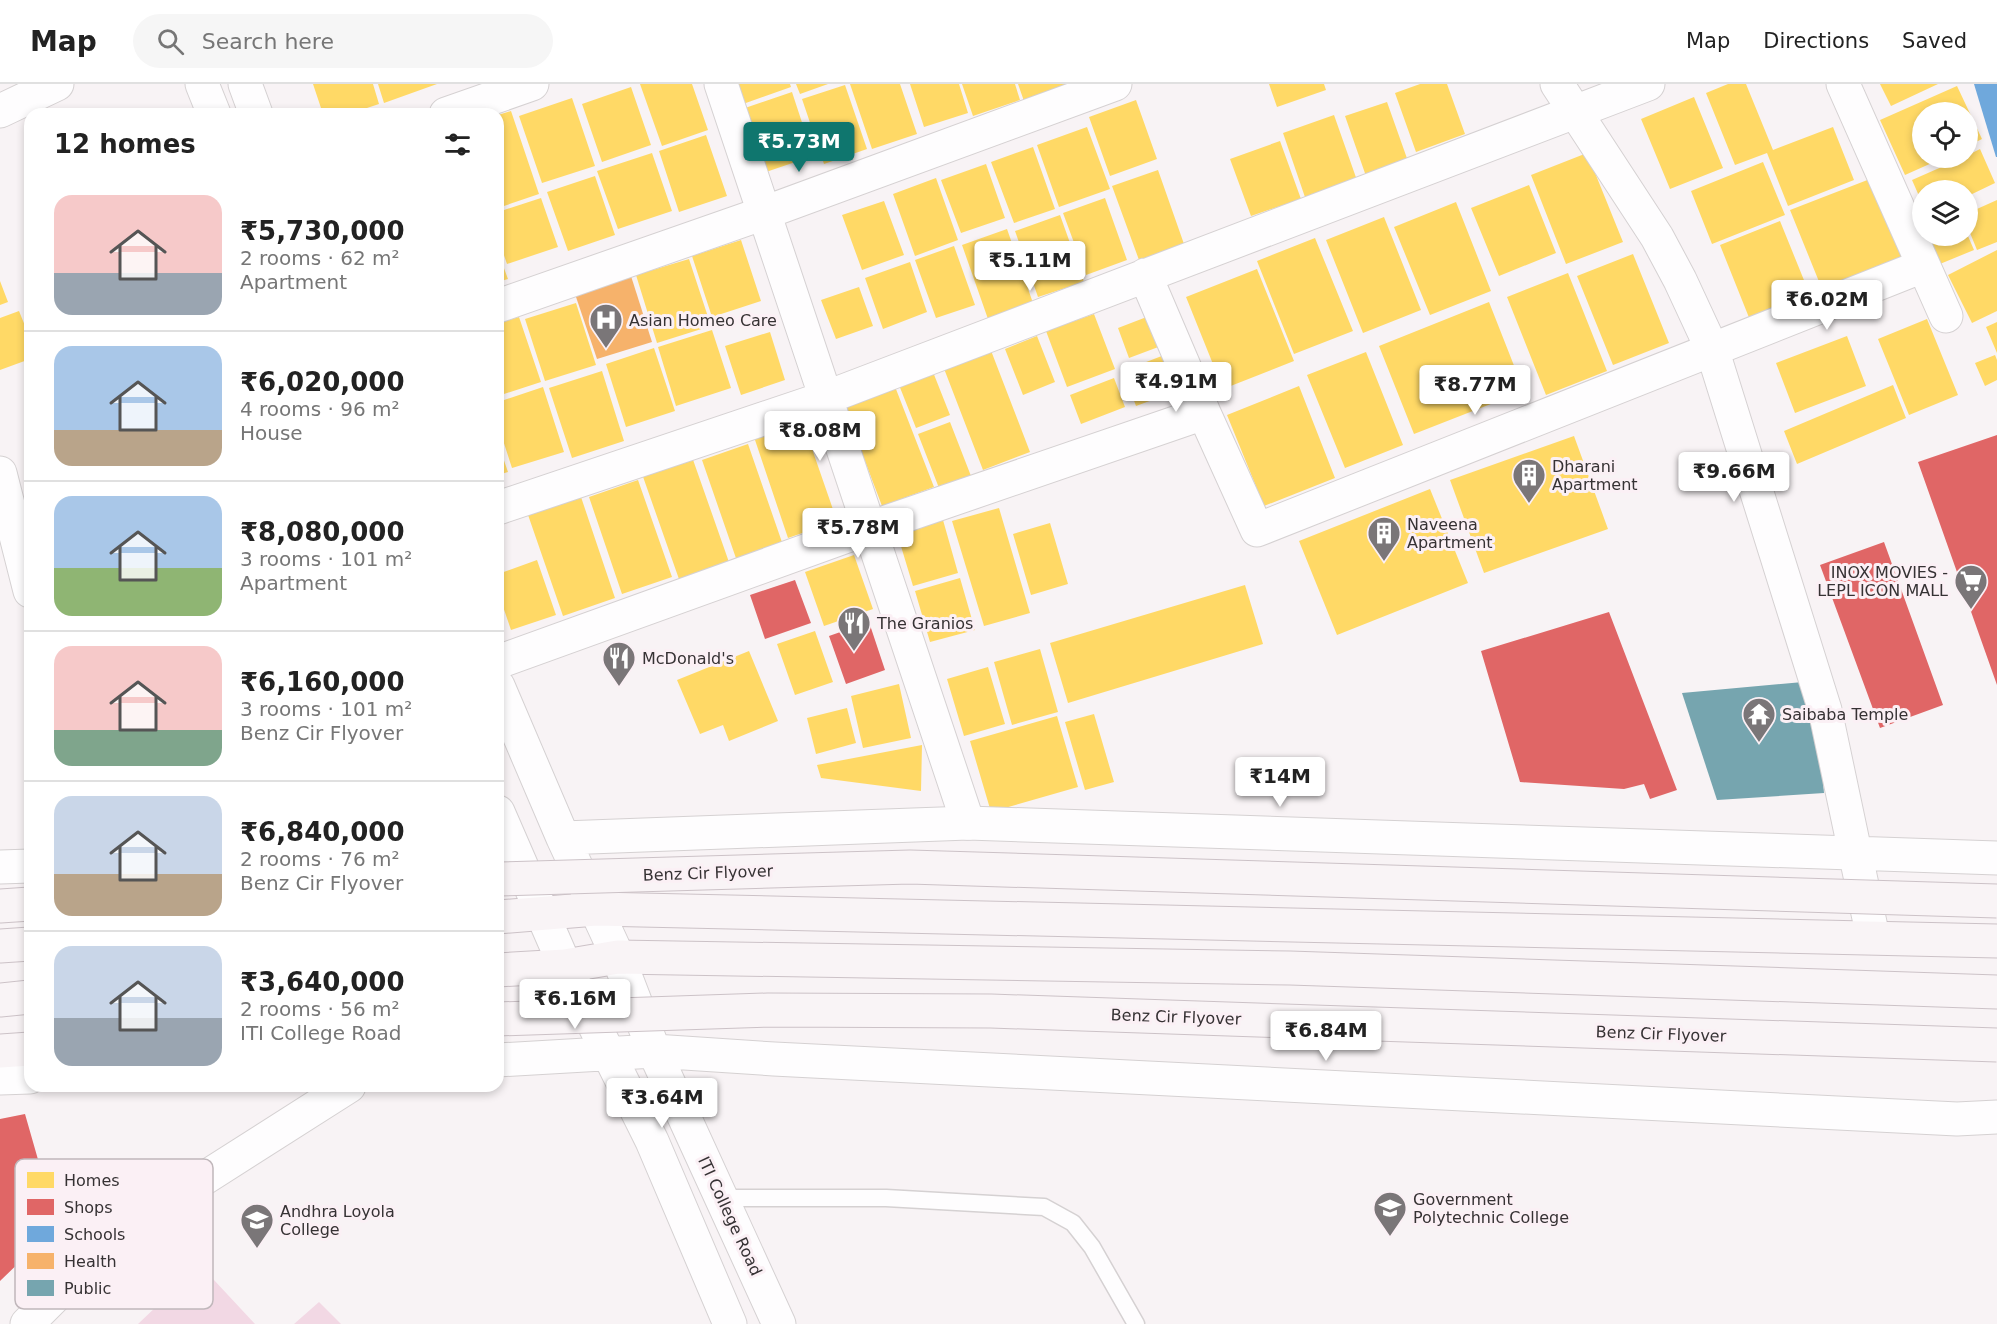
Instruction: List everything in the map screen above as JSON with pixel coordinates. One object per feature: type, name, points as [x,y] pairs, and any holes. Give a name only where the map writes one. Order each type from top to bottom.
[{"type":"main road","name":"Benz Cir Flyover","points":[[504,879],[910,867],[1997,902]]},
{"type":"main road","points":[[0,906],[24,904]]},
{"type":"main road","points":[[504,917],[596,909],[1997,941]]},
{"type":"main road","points":[[0,946],[24,944]]},
{"type":"main road","points":[[504,970],[565,966],[618,957],[1290,968],[1997,992]]},
{"type":"main road","points":[[0,1000],[24,998]]},
{"type":"main road","name":"Benz Cir Flyover","points":[[504,1019],[768,1010],[992,1011],[1997,1045]]},
{"type":"main road","points":[[0,1051],[24,1049]]},
{"type":"street","points":[[0,111],[57,84]]},
{"type":"street","points":[[202,84],[212,108]]},
{"type":"street","points":[[245,84],[254,108]]},
{"type":"street","points":[[463,108],[532,84]]},
{"type":"street","points":[[721,84],[968,823]]},
{"type":"street","points":[[504,304],[764,213],[1115,84]]},
{"type":"street","points":[[1557,84],[1657,237],[1712,349],[1825,710],[1873,937]]},
{"type":"street","points":[[504,506],[825,398],[1648,84]]},
{"type":"street","points":[[1843,84],[1946,316]]},
{"type":"street","points":[[1145,275],[1257,530],[1923,266]]},
{"type":"street","points":[[504,660],[869,528],[1204,413]]},
{"type":"street","points":[[0,473],[24,567]]},
{"type":"street","name":"ITI College Road","points":[[504,700],[563,838],[618,957],[654,1051],[779,1324]]},
{"type":"street","points":[[563,838],[968,823],[1997,858]]},
{"type":"street","points":[[504,835],[607,1054],[652,1141],[730,1324]]},
{"type":"street","points":[[0,867],[24,866]]},
{"type":"street","points":[[504,1060],[654,1051],[798,1061],[1945,1118],[1997,1117]]},
{"type":"street","points":[[0,1078],[24,1077]]},
{"type":"street","points":[[213,1174],[340,1092]]},
{"type":"street","points":[[27,1324],[42,1309]]},
{"type":"lane","points":[[722,1198],[886,1198],[1044,1207],[1073,1223],[1092,1247],[1136,1324]]},
{"type":"shaded area","points":[[213,1279],[255,1324],[138,1324],[154,1309],[213,1309]]},
{"type":"shaded area","points":[[319,1302],[341,1324],[294,1324]]},
{"type":"building: Homes","points":[[313,84],[373,84],[379,104],[367,108],[321,108]]},
{"type":"building: Homes","points":[[378,84],[437,84],[384,103]]},
{"type":"building: Homes","points":[[640,84],[692,84],[708,130],[662,146]]},
{"type":"building: Homes","points":[[736,84],[790,84],[791,87],[743,104]]},
{"type":"building: Homes","points":[[796,84],[828,84],[800,94]]},
{"type":"building: Homes","points":[[850,84],[900,84],[917,134],[872,149]]},
{"type":"building: Homes","points":[[910,84],[959,84],[968,113],[924,127]]},
{"type":"building: Homes","points":[[962,84],[1015,84],[1020,100],[973,116]]},
{"type":"building: Homes","points":[[1018,84],[1070,84],[1025,104]]},
{"type":"building: Homes","points":[[1269,84],[1324,84],[1326,90],[1277,107]]},
{"type":"building: Homes","points":[[1420,84],[1447,84],[1465,134],[1416,152],[1395,93]]},
{"type":"building: Homes","points":[[1728,84],[1746,84],[1773,150],[1833,127],[1854,180],[1788,206],[1767,153],[1735,165],[1706,93]]},
{"type":"building: Homes","points":[[1880,84],[1938,84],[1891,106]]},
{"type":"building: Homes","points":[[845,85],[867,149],[824,164],[802,99]]},
{"type":"building: Homes","points":[[1957,86],[1965,102],[1921,102]]},
{"type":"building: Homes","points":[[631,87],[651,145],[602,162],[582,104]]},
{"type":"building: Homes","points":[[792,92],[813,156],[766,172],[745,108]]},
{"type":"building: Homes","points":[[1694,97],[1723,168],[1670,189],[1641,119]]},
{"type":"building: Homes","points":[[572,98],[595,166],[542,183],[519,116]]},
{"type":"building: Homes","points":[[1136,100],[1157,159],[1110,176],[1089,117]]},
{"type":"building: Homes","points":[[1387,102],[1409,164],[1367,179],[1345,116]]},
{"type":"building: Homes","points":[[1912,106],[1912,168],[1921,168],[1905,175],[1880,120]]},
{"type":"building: Homes","points":[[511,111],[539,194],[504,206],[504,113]]},
{"type":"building: Homes","points":[[1334,115],[1359,186],[1307,203],[1283,133]]},
{"type":"building: Homes","points":[[1087,127],[1110,189],[1059,207],[1037,145]]},
{"type":"building: Homes","points":[[706,135],[727,196],[679,212],[659,151]]},
{"type":"building: Homes","points":[[1280,141],[1301,199],[1251,216],[1230,159]]},
{"type":"building: Homes","points":[[1033,147],[1055,209],[1014,223],[991,162]]},
{"type":"building: Homes","points":[[1980,149],[1995,183],[1978,191],[1978,180],[1912,180],[1939,168],[1978,168],[1978,150]]},
{"type":"building: Homes","points":[[652,153],[672,211],[618,229],[597,171]]},
{"type":"building: Homes","points":[[1587,153],[1623,242],[1566,264],[1531,175]]},
{"type":"building: Homes","points":[[1763,162],[1785,215],[1712,244],[1691,191]]},
{"type":"building: Homes","points":[[986,164],[1005,218],[961,233],[941,180]]},
{"type":"building: Homes","points":[[1158,170],[1184,244],[1139,260],[1112,186]]},
{"type":"building: Homes","points":[[595,176],[615,235],[568,251],[547,192]]},
{"type":"building: Homes","points":[[936,178],[958,240],[915,256],[893,194]]},
{"type":"building: Homes","points":[[1870,179],[1902,257],[1822,289],[1790,210]]},
{"type":"building: Homes","points":[[1529,185],[1556,253],[1499,276],[1471,208]]},
{"type":"building: Homes","points":[[541,198],[558,247],[507,264],[504,255],[504,210]]},
{"type":"building: Homes","points":[[1105,198],[1127,260],[1086,275],[1063,213]]},
{"type":"building: Homes","points":[[1997,200],[1997,242],[1977,250],[1975,246],[1978,246],[1978,209]]},
{"type":"building: Homes","points":[[884,201],[904,255],[862,270],[842,215]]},
{"type":"building: Homes","points":[[1456,202],[1491,291],[1430,315],[1394,227]]},
{"type":"building: Homes","points":[[1060,215],[1084,282],[1038,297],[1015,231]]},
{"type":"building: Homes","points":[[1384,217],[1421,310],[1363,333],[1326,240]]},
{"type":"building: Homes","points":[[1780,221],[1810,295],[1750,320],[1720,245]]},
{"type":"building: Homes","points":[[1007,229],[1033,303],[988,319],[962,245]]},
{"type":"building: Homes","points":[[1315,238],[1353,331],[1294,354],[1257,261]]},
{"type":"building: Homes","points":[[741,240],[761,301],[712,317],[692,256]]},
{"type":"building: Homes","points":[[954,246],[975,305],[936,318],[915,260]]},
{"type":"building: Homes","points":[[1927,246],[1972,246],[1974,250],[1935,266]]},
{"type":"building: Homes","points":[[1997,250],[1997,311],[1972,323],[1948,275]]},
{"type":"building: Homes","points":[[1633,254],[1669,343],[1613,365],[1577,276]]},
{"type":"building: Homes","points":[[689,259],[711,326],[657,343],[636,275]]},
{"type":"building: Homes","points":[[910,262],[927,312],[883,329],[865,278]]},
{"type":"building: Homes","points":[[504,268],[508,279],[504,280]]},
{"type":"building: Homes","points":[[1257,269],[1294,361],[1223,389],[1186,297]]},
{"type":"building: Homes","points":[[1568,273],[1607,371],[1546,395],[1507,297]]},
{"type":"building: Homes","points":[[0,281],[8,302],[0,305]]},
{"type":"building: Homes","points":[[859,287],[873,326],[836,339],[821,300]]},
{"type":"building: Homes","points":[[1489,302],[1524,391],[1414,434],[1379,346]]},
{"type":"building: Homes","points":[[576,303],[596,365],[545,381],[525,319]]},
{"type":"building: Homes","points":[[19,311],[24,323],[24,361],[0,370],[0,318]]},
{"type":"building: Homes","points":[[1157,313],[1169,343],[1129,358],[1118,328]]},
{"type":"building: Homes","points":[[1094,314],[1115,369],[1067,387],[1046,331]]},
{"type":"building: Homes","points":[[519,317],[541,382],[504,394],[504,321]]},
{"type":"building: Homes","points":[[1927,319],[1958,395],[1909,415],[1878,339]]},
{"type":"building: Homes","points":[[1997,322],[1997,353],[1986,327]]},
{"type":"building: Homes","points":[[712,330],[731,388],[676,406],[658,347]]},
{"type":"building: Homes","points":[[770,332],[785,380],[741,395],[725,346]]},
{"type":"building: Homes","points":[[1037,336],[1055,382],[1023,395],[1005,349]]},
{"type":"building: Homes","points":[[1847,336],[1866,386],[1795,413],[1776,363]]},
{"type":"building: Homes","points":[[654,348],[675,411],[626,427],[606,364]]},
{"type":"building: Homes","points":[[990,348],[1030,452],[983,470],[943,366]]},
{"type":"building: Homes","points":[[1172,352],[1185,388],[1136,406],[1123,371]]},
{"type":"building: Homes","points":[[1366,352],[1403,445],[1345,468],[1307,375]]},
{"type":"building: Homes","points":[[1995,355],[1997,380],[1985,386],[1975,363]]},
{"type":"building: Homes","points":[[602,371],[624,441],[572,458],[549,388]]},
{"type":"building: Homes","points":[[933,372],[950,415],[916,428],[899,385]]},
{"type":"building: Homes","points":[[1114,378],[1125,407],[1081,424],[1070,395]]},
{"type":"building: Homes","points":[[894,384],[934,487],[882,506],[843,403]]},
{"type":"building: Homes","points":[[1893,385],[1906,418],[1797,464],[1784,431]]},
{"type":"building: Homes","points":[[1299,386],[1335,478],[1264,506],[1227,415]]},
{"type":"building: Homes","points":[[543,387],[564,452],[512,468],[504,443],[504,400]]},
{"type":"building: Homes","points":[[801,417],[837,521],[788,538],[753,434]]},
{"type":"building: Homes","points":[[950,422],[971,476],[939,488],[918,434]]},
{"type":"building: Homes","name":"Dharani Apartment","points":[[1574,436],[1608,529],[1484,573],[1450,480]]},
{"type":"building: Homes","points":[[748,444],[784,548],[738,564],[702,460]]},
{"type":"building: Homes","points":[[691,454],[730,565],[680,582],[641,471]]},
{"type":"building: Homes","points":[[504,460],[508,472],[504,473]]},
{"type":"building: Homes","points":[[638,480],[672,577],[622,594],[589,497]]},
{"type":"building: Homes","name":"Naveena Apartment","points":[[1430,489],[1468,583],[1337,635],[1299,541]]},
{"type":"building: Homes","points":[[580,494],[615,598],[563,616],[527,512]]},
{"type":"building: Homes","points":[[999,508],[1030,613],[984,626],[952,521]]},
{"type":"building: Homes","points":[[943,520],[958,573],[913,586],[897,533]]},
{"type":"building: Homes","points":[[1050,523],[1068,584],[1031,595],[1013,534]]},
{"type":"building: Homes","points":[[854,555],[873,609],[824,626],[805,572]]},
{"type":"building: Homes","points":[[537,560],[556,615],[511,630],[504,610],[504,572]]},
{"type":"building: Homes","points":[[960,578],[975,630],[930,642],[915,591]]},
{"type":"building: Homes","points":[[1245,585],[1263,644],[1068,703],[1050,643]]},
{"type":"building: Homes","points":[[815,631],[833,682],[795,695],[777,644]]},
{"type":"building: Homes","points":[[1040,649],[1058,712],[1012,725],[994,662]]},
{"type":"building: Homes","points":[[749,651],[778,721],[729,741],[723,725],[700,734],[677,680]]},
{"type":"building: Homes","points":[[988,667],[1005,724],[964,736],[947,679]]},
{"type":"building: Homes","points":[[899,684],[911,738],[863,748],[851,696]]},
{"type":"building: Homes","points":[[847,708],[856,743],[816,754],[807,718]]},
{"type":"building: Homes","points":[[1094,714],[1114,782],[1085,790],[1065,722]]},
{"type":"building: Homes","points":[[1057,716],[1078,787],[991,812],[970,741]]},
{"type":"building: Homes","points":[[922,745],[921,791],[821,778],[817,765]]},
{"type":"building: Shops","points":[[1997,435],[1997,685],[1918,462]]},
{"type":"building: Shops","points":[[1884,542],[1943,705],[1880,728],[1820,565]]},
{"type":"building: Shops","points":[[795,580],[811,623],[765,639],[750,595]]},
{"type":"building: Shops","points":[[1609,612],[1677,790],[1650,799],[1644,784],[1624,789],[1520,782],[1481,651]]},
{"type":"building: Shops","points":[[869,622],[885,670],[846,684],[829,636]]},
{"type":"building: Shops","points":[[25,1114],[38,1159],[15,1159],[15,1267],[0,1281],[0,1119]]},
{"type":"building: Schools","points":[[1974,84],[1997,84],[1997,157],[1996,157]]},
{"type":"building: Health","points":[[631,276],[652,342],[597,359],[575,294]]},
{"type":"building: Public","name":"Saibaba Temple","points":[[1814,681],[1824,793],[1717,800],[1682,693]]},
{"type":"place","name":"Asian Homeo Care","points":[[606,349]]},
{"type":"place","name":"Dharani Apartment","points":[[1529,504]]},
{"type":"place","name":"Naveena Apartment","points":[[1384,562]]},
{"type":"place","name":"INOX MOVIES - LEPL ICON MALL","points":[[1971,610]]},
{"type":"place","name":"The Granios","points":[[854,652]]},
{"type":"place","name":"McDonald's","points":[[619,687]]},
{"type":"place","name":"Saibaba Temple","points":[[1759,743]]},
{"type":"place","name":"Government Polytechnic College","points":[[1390,1237]]},
{"type":"place","name":"Andhra Loyola College","points":[[257,1249]]}]
